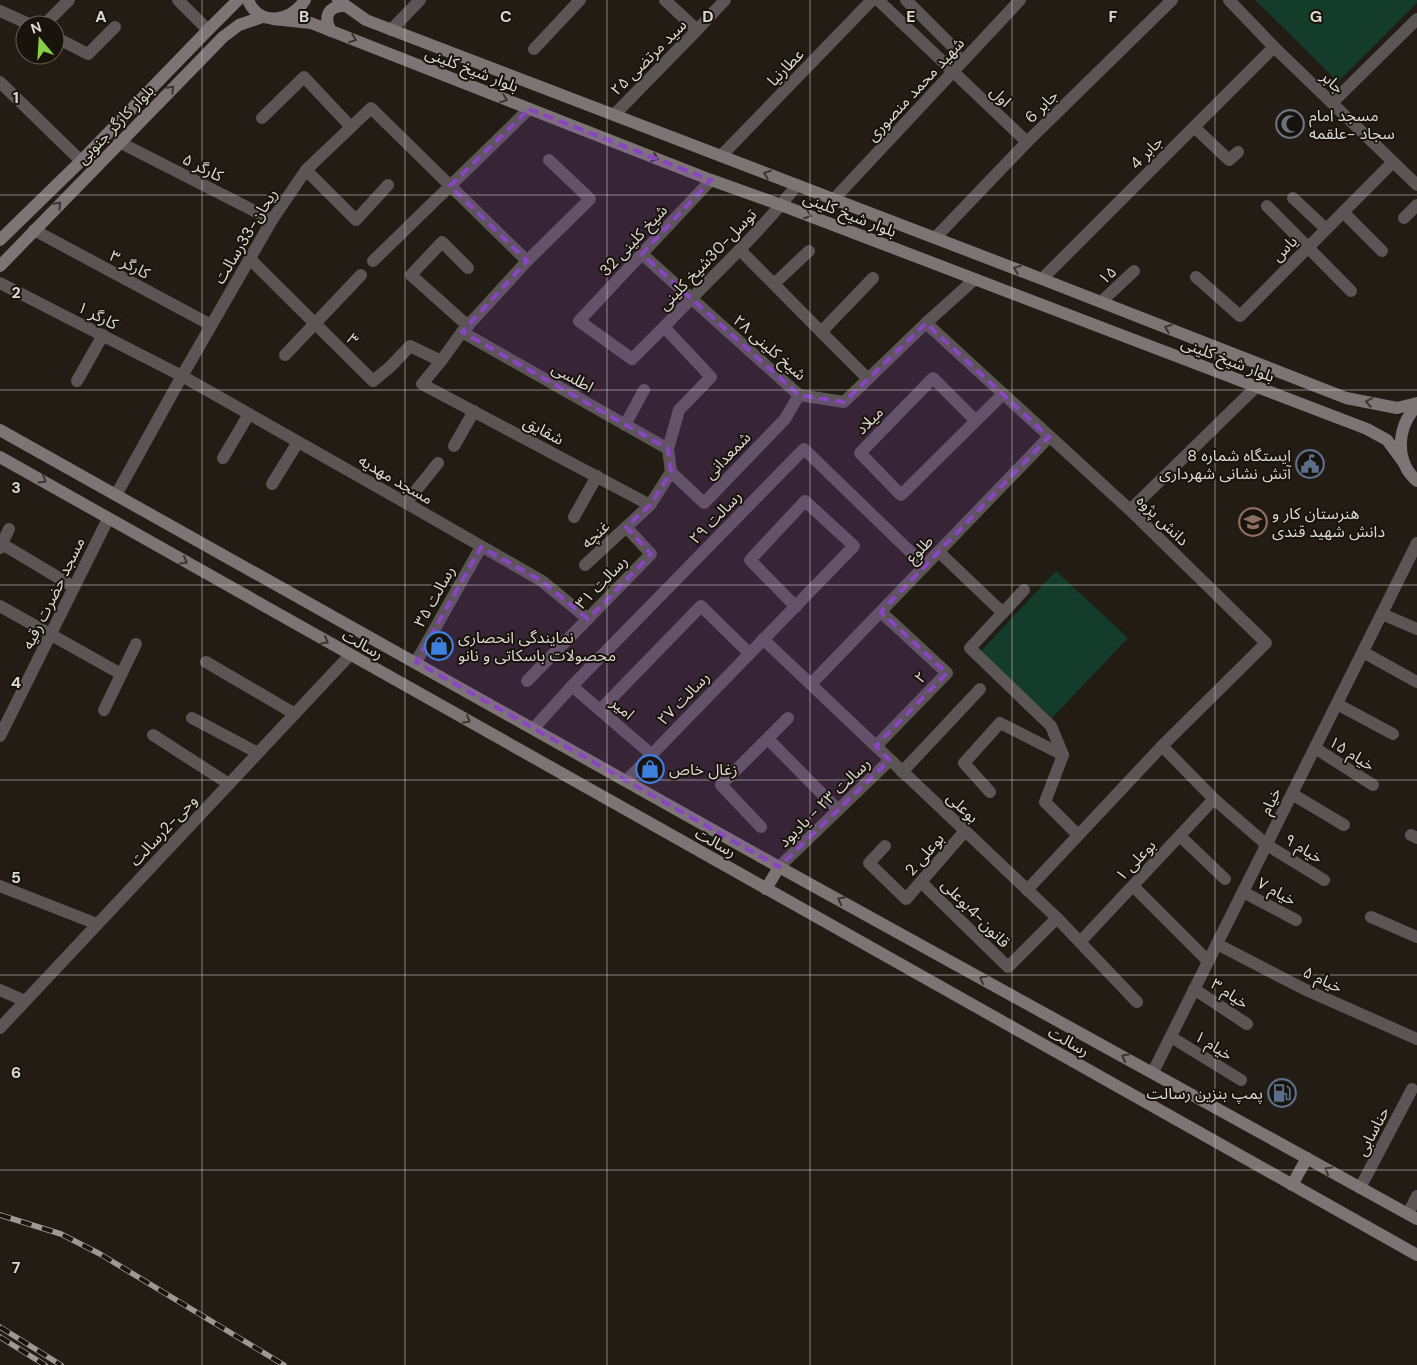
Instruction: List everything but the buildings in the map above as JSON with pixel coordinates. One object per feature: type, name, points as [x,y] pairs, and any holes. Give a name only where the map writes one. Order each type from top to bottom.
[{"type":"main road","name":"بلوار کارگر جنوبی","points":[[0,240],[81,161],[238,0]]},
{"type":"main road","points":[[248,0],[254,11],[267,18]]},
{"type":"main road","name":"بلوار کارگر جنوبی","points":[[0,266],[118,142],[223,37],[239,25],[267,18],[284,17],[294,12],[305,0]]},
{"type":"main road","points":[[331,31],[327,24],[327,17],[330,10],[341,3]]},
{"type":"main road","name":"بلوار شیخ کلینی","points":[[341,3],[366,20],[391,30],[1042,279],[1346,398],[1396,408],[1417,404]]},
{"type":"main road","name":"بلوار شیخ کلینی","points":[[267,18],[311,23],[711,180],[1367,429],[1387,440],[1417,481]]},
{"type":"main road","points":[[1256,387],[1269,368]]},
{"type":"main road","points":[[1404,463],[1400,446],[1402,429],[1417,404]]},
{"type":"main road","name":"رسالت","points":[[0,430],[779,867],[1153,1072],[1412,1217]]},
{"type":"main road","name":"رسالت","points":[[0,457],[1417,1255]]},
{"type":"main road","points":[[766,889],[779,867]]},
{"type":"main road","points":[[1292,1185],[1307,1158]]},
{"type":"street","points":[[54,15],[69,0]]},
{"type":"street","points":[[178,0],[208,30]]},
{"type":"street","points":[[391,30],[420,0]]},
{"type":"street","points":[[534,49],[580,0]]},
{"type":"street","points":[[665,0],[697,30]]},
{"type":"street","name":"۲۵ سید مرتضی","points":[[614,115],[725,0]]},
{"type":"street","name":"عطارنیا","points":[[721,156],[872,0]]},
{"type":"street","name":"اول","points":[[878,0],[1027,142]]},
{"type":"street","points":[[906,0],[956,50],[953,72]]},
{"type":"street","name":"شهید محمد منصوری","points":[[834,199],[1020,0]]},
{"type":"street","name":"جابر 6","points":[[935,238],[1027,142],[1172,0]]},
{"type":"street","name":"جابر","points":[[1229,0],[1274,47],[1417,185]]},
{"type":"street","points":[[0,11],[15,18]]},
{"type":"street","points":[[1332,103],[1417,19]]},
{"type":"street","points":[[65,42],[88,54],[115,27]]},
{"type":"street","name":"جابر 4","points":[[1042,279],[1274,47]]},
{"type":"street","points":[[262,118],[304,77],[351,127]]},
{"type":"street","points":[[0,82],[81,161]]},
{"type":"street","name":"ریحان-33رسالت","points":[[116,495],[272,220],[306,170],[371,108],[450,186]]},
{"type":"street","points":[[373,261],[530,109]]},
{"type":"street","points":[[1194,127],[1229,160],[1238,152]]},
{"type":"street","name":"کارگر ۵","points":[[118,142],[272,220]]},
{"type":"street","points":[[441,361],[465,329],[527,261],[590,199],[549,160]]},
{"type":"street","name":"یاس","points":[[1196,277],[1240,316],[1393,162]]},
{"type":"street","points":[[306,170],[356,220],[388,186]]},
{"type":"street","name":"شیخ کلینی 32","points":[[664,327],[632,359],[579,321],[711,180]]},
{"type":"street","name":"توسل-30شیخ کلینی","points":[[671,472],[668,449],[679,410],[711,377],[664,327],[740,250],[797,185]]},
{"type":"street","points":[[450,186],[527,261]]},
{"type":"street","points":[[1293,198],[1326,230]]},
{"type":"street","points":[[1404,218],[1417,205]]},
{"type":"street","points":[[1267,206],[1350,291]]},
{"type":"street","points":[[1343,212],[1382,250]]},
{"type":"street","name":"کارگر ۳","points":[[34,230],[211,325]]},
{"type":"street","name":"اطلسی","points":[[468,268],[442,242],[411,275],[465,329],[668,449]]},
{"type":"street","points":[[740,250],[868,379]]},
{"type":"street","points":[[774,284],[809,251]]},
{"type":"street","name":"شیخ کلینی ۲۸","points":[[642,254],[799,395],[844,402],[926,322],[975,279]]},
{"type":"street","name":"۳","points":[[250,258],[373,381],[390,367],[410,346],[441,361]]},
{"type":"street","name":"۱۵","points":[[1101,302],[1134,271]]},
{"type":"street","points":[[286,355],[361,275]]},
{"type":"street","points":[[821,332],[873,278]]},
{"type":"street","name":"کارگر ۱","points":[[0,283],[182,376]]},
{"type":"street","name":"دانش پژوه","points":[[926,322],[1130,510],[1266,643],[1162,746]]},
{"type":"street","points":[[76,381],[102,335]]},
{"type":"street","name":"شقایق","points":[[441,361],[422,384],[650,505]]},
{"type":"street","name":"مسجد مهدیه","points":[[182,376],[542,581],[588,619]]},
{"type":"street","name":"میلاد","points":[[975,420],[934,378],[860,453],[901,495],[1003,394]]},
{"type":"street","points":[[1130,510],[1256,387]]},
{"type":"street","points":[[625,425],[644,390]]},
{"type":"street","name":"شمعدانی","points":[[671,472],[704,503],[785,419],[799,395]]},
{"type":"street","points":[[454,446],[474,411]]},
{"type":"street","points":[[223,458],[249,414]]},
{"type":"street","name":"طلوع","points":[[811,684],[1049,437]]},
{"type":"street","points":[[272,484],[298,442]]},
{"type":"street","name":"رسالت ۲۹","points":[[534,728],[572,686],[804,449],[925,566]]},
{"type":"street","points":[[406,503],[438,464]]},
{"type":"street","points":[[626,527],[650,505],[671,472]]},
{"type":"street","points":[[574,517],[597,476]]},
{"type":"street","name":"رسالت ۲۷","points":[[626,780],[796,607],[854,546],[805,501],[750,560],[796,607]]},
{"type":"street","name":"مسجد حضرت رقیه","points":[[0,736],[108,519]]},
{"type":"street","name":"غنچه","points":[[585,565],[626,527]]},
{"type":"street","name":"رسالت ۳۱","points":[[528,681],[651,554],[626,527]]},
{"type":"street","points":[[10,529],[1,546],[74,587]]},
{"type":"street","name":"خیام","points":[[1153,1072],[1382,614],[1412,563],[1417,543]]},
{"type":"street","name":"رسالت ۳۵","points":[[416,662],[481,547]]},
{"type":"street","points":[[939,552],[1003,613]]},
{"type":"street","points":[[1024,590],[970,648],[1051,726],[1063,754],[1044,802],[1078,836]]},
{"type":"street","points":[[0,606],[121,674]]},
{"type":"street","points":[[600,710],[701,606],[749,653]]},
{"type":"street","name":"۲","points":[[876,746],[946,672],[881,612]]},
{"type":"street","points":[[1382,614],[1417,629]]},
{"type":"street","name":"بوعلی","points":[[763,639],[1057,918],[1137,1002]]},
{"type":"street","points":[[104,710],[136,644]]},
{"type":"street","points":[[1363,652],[1417,682]]},
{"type":"street","name":"وحی-2رسالت","points":[[0,1028],[350,655]]},
{"type":"street","points":[[206,662],[294,714]]},
{"type":"street","name":"امیر","points":[[572,686],[651,754]]},
{"type":"street","points":[[902,772],[980,690]]},
{"type":"street","points":[[1337,704],[1393,734]]},
{"type":"street","points":[[192,718],[258,754]]},
{"type":"street","points":[[761,827],[721,785],[788,718]]},
{"type":"street","points":[[990,792],[964,764],[1000,723],[1063,754]]},
{"type":"street","points":[[153,735],[229,784]]},
{"type":"street","points":[[768,739],[838,810]]},
{"type":"street","points":[[1027,890],[1162,746]]},
{"type":"street","name":"خیام ۹","points":[[1162,746],[1214,799],[1267,845],[1324,880]]},
{"type":"street","name":"خیام ۱۵","points":[[1315,748],[1373,784]]},
{"type":"street","name":"رسالت ۲۳ - یادبود","points":[[779,867],[890,760]]},
{"type":"street","points":[[1292,794],[1344,825]]},
{"type":"street","name":"۱ بوعلی","points":[[1080,942],[1214,799]]},
{"type":"street","name":"بوعلی 2","points":[[886,846],[869,863],[906,899],[965,831]]},
{"type":"street","points":[[1180,836],[1225,878]]},
{"type":"street","name":"قانون-4بوعلی","points":[[921,882],[1008,967],[1057,918]]},
{"type":"street","points":[[0,886],[97,924]]},
{"type":"street","points":[[1133,886],[1208,961]]},
{"type":"street","name":"خیام ۷","points":[[1243,892],[1296,920]]},
{"type":"street","points":[[1371,918],[1417,937]]},
{"type":"street","name":"خیام ۵","points":[[1217,944],[1304,989],[1417,1039]]},
{"type":"street","points":[[0,990],[25,1001]]},
{"type":"street","name":"خیام ۳","points":[[1194,990],[1247,1024]]},
{"type":"street","name":"خیام ۱","points":[[1171,1037],[1241,1080]]},
{"type":"street","name":"حناسابی","points":[[1360,1188],[1412,1089]]},
{"type":"street","points":[[1412,1217],[1417,1196]]},
{"type":"highlighted area","points":[[529,109],[711,180],[642,254],[799,395],[844,402],[926,323],[1049,437],[881,612],[947,673],[876,746],[890,760],[779,867],[416,662],[481,547],[542,581],[588,619],[651,554],[626,527],[650,505],[671,472],[668,449],[462,332],[527,261],[450,186]]},
{"type":"green space","points":[[1255,0],[1417,0],[1417,3],[1338,82]]},
{"type":"green space","points":[[1056,571],[1128,638],[1052,718],[980,652]]},
{"type":"railway","points":[[0,1215],[61,1234],[100,1254],[284,1365]]},
{"type":"railway","points":[[0,1327],[61,1365]]},
{"type":"railway","points":[[0,1337],[45,1365]]},
{"type":"place","name":"مسجد امام سجاد -علقمه","points":[[1290,124]]},
{"type":"place","name":"ایستگاه شماره 8 آتش نشانی شهرداری","points":[[1310,464]]},
{"type":"place","name":"هنرستان کار و دانش شهید قندی","points":[[1253,522]]},
{"type":"place","name":"نمایندگی انحصاری محصولات باسکاتی و نانو","points":[[439,646]]},
{"type":"place","name":"زغال خاص","points":[[650,769]]},
{"type":"place","name":"پمپ بنزین رسالت","points":[[1282,1093]]}]
